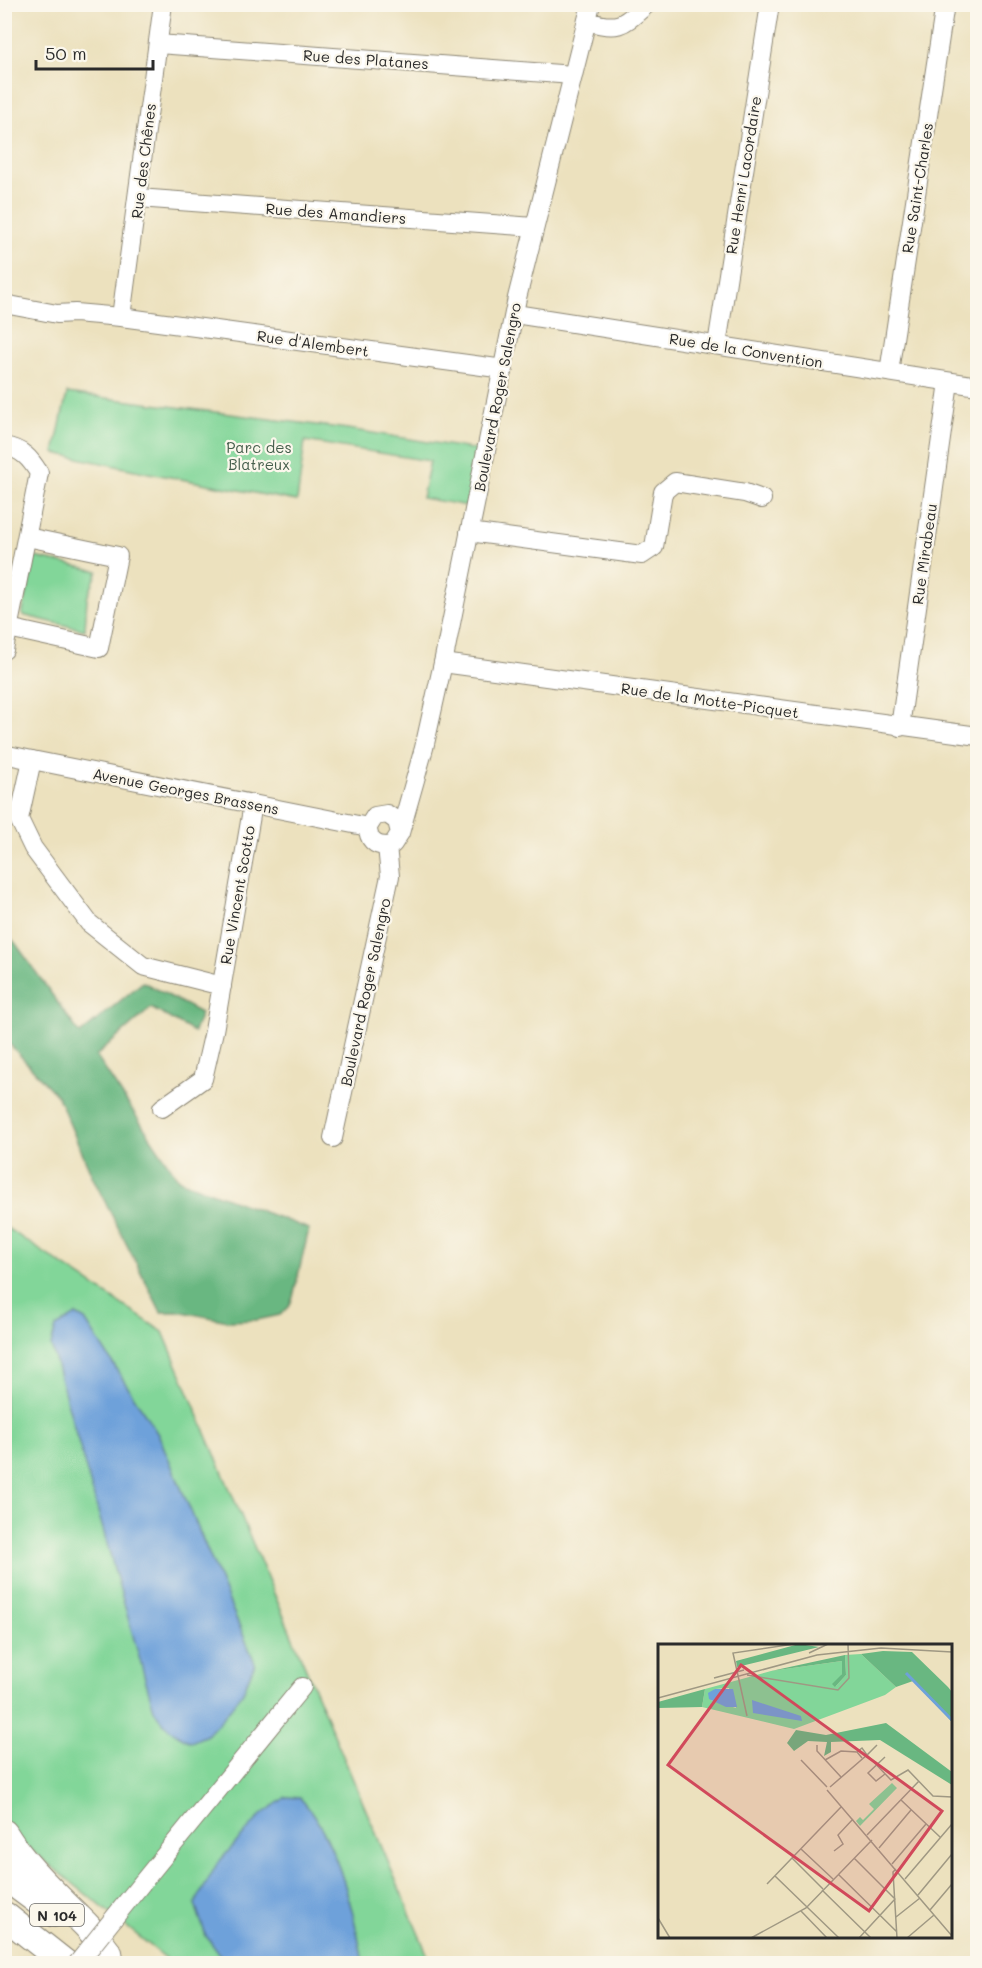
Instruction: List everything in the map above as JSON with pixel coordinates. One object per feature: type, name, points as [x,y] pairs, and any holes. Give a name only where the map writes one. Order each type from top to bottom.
[{"type":"highway","points":[[4,1833],[18,1856],[87,1926],[115,1959]]},
{"type":"highway","name":"N 104","points":[[4,1876],[115,1959]]},
{"type":"highway","name":"N 104","points":[[4,1915],[66,1964]]},
{"type":"street","name":"Rue des Chênes","points":[[121,317],[163,4]]},
{"type":"street","points":[[589,13],[603,26],[622,25],[647,4]]},
{"type":"street","name":"Rue Henri Lacordaire","points":[[717,345],[770,4]]},
{"type":"street","name":"Rue Saint-Charles","points":[[889,372],[945,4]]},
{"type":"street","name":"Boulevard Roger Salengro","points":[[333,1138],[390,876],[393,840],[412,792],[424,748],[517,298],[589,13]]},
{"type":"street","name":"Rue des Platanes","points":[[158,44],[573,75]]},
{"type":"street","name":"Rue des Amandiers","points":[[138,198],[534,227]]},
{"type":"street","name":"Rue d'Alembert","points":[[4,304],[57,314],[75,313],[121,317],[504,369]]},
{"type":"street","name":"Rue de la Convention","points":[[515,314],[978,386]]},
{"type":"street","name":"Rue Mirabeau","points":[[900,727],[949,382]]},
{"type":"street","points":[[4,446],[16,448],[30,458],[39,473],[4,650]]},
{"type":"street","points":[[469,532],[642,555],[654,547],[663,492],[675,482],[745,493],[762,499]]},
{"type":"street","points":[[7,627],[99,648],[104,628],[118,556],[27,537]]},
{"type":"street","name":"Rue de la Motte-Picquet","points":[[443,663],[978,736]]},
{"type":"street","name":"Avenue Georges Brassens","points":[[4,752],[8,755],[253,804],[374,820]]},
{"type":"street","name":"Rue Vincent Scotto","points":[[32,760],[12,817],[89,923],[143,966],[222,986]]},
{"type":"street","points":[[374,820],[393,817],[397,821],[393,840],[375,843],[370,839],[374,820],[412,792]]},
{"type":"street","name":"Rue Vincent Scotto","points":[[162,1108],[203,1079],[214,1031],[253,804]]},
{"type":"street","points":[[77,1964],[302,1687]]},
{"type":"green space","name":"Parc des Blatreux","points":[[67,393],[348,429],[478,450],[467,506],[422,498],[430,461],[305,441],[297,501],[54,453]]},
{"type":"green space","points":[[35,557],[98,571],[87,598],[85,630],[22,615]]},
{"type":"green space","points":[[5,932],[80,1034],[143,982],[201,1013],[194,1032],[151,1008],[96,1056],[179,1180],[309,1229],[293,1297],[289,1307],[280,1315],[257,1320],[228,1321],[183,1312],[161,1312],[93,1178],[58,1097],[5,1039]]},
{"type":"green space","points":[[4,1226],[163,1332],[431,1963],[363,1963],[342,1876],[324,1833],[300,1798],[286,1797],[196,1904],[206,1936],[226,1963],[172,1963],[5,1829]],"holes":[[[76,1315],[85,1320],[159,1436],[255,1663],[242,1694],[207,1735]]]},
{"type":"water","points":[[76,1315],[85,1320],[159,1436],[255,1663],[242,1694],[223,1718],[207,1735],[191,1742],[169,1729],[154,1710],[51,1345],[56,1327]]},
{"type":"water","points":[[286,1797],[300,1798],[324,1833],[349,1898],[363,1963],[226,1963],[206,1936],[195,1904],[217,1864],[262,1814]]}]
